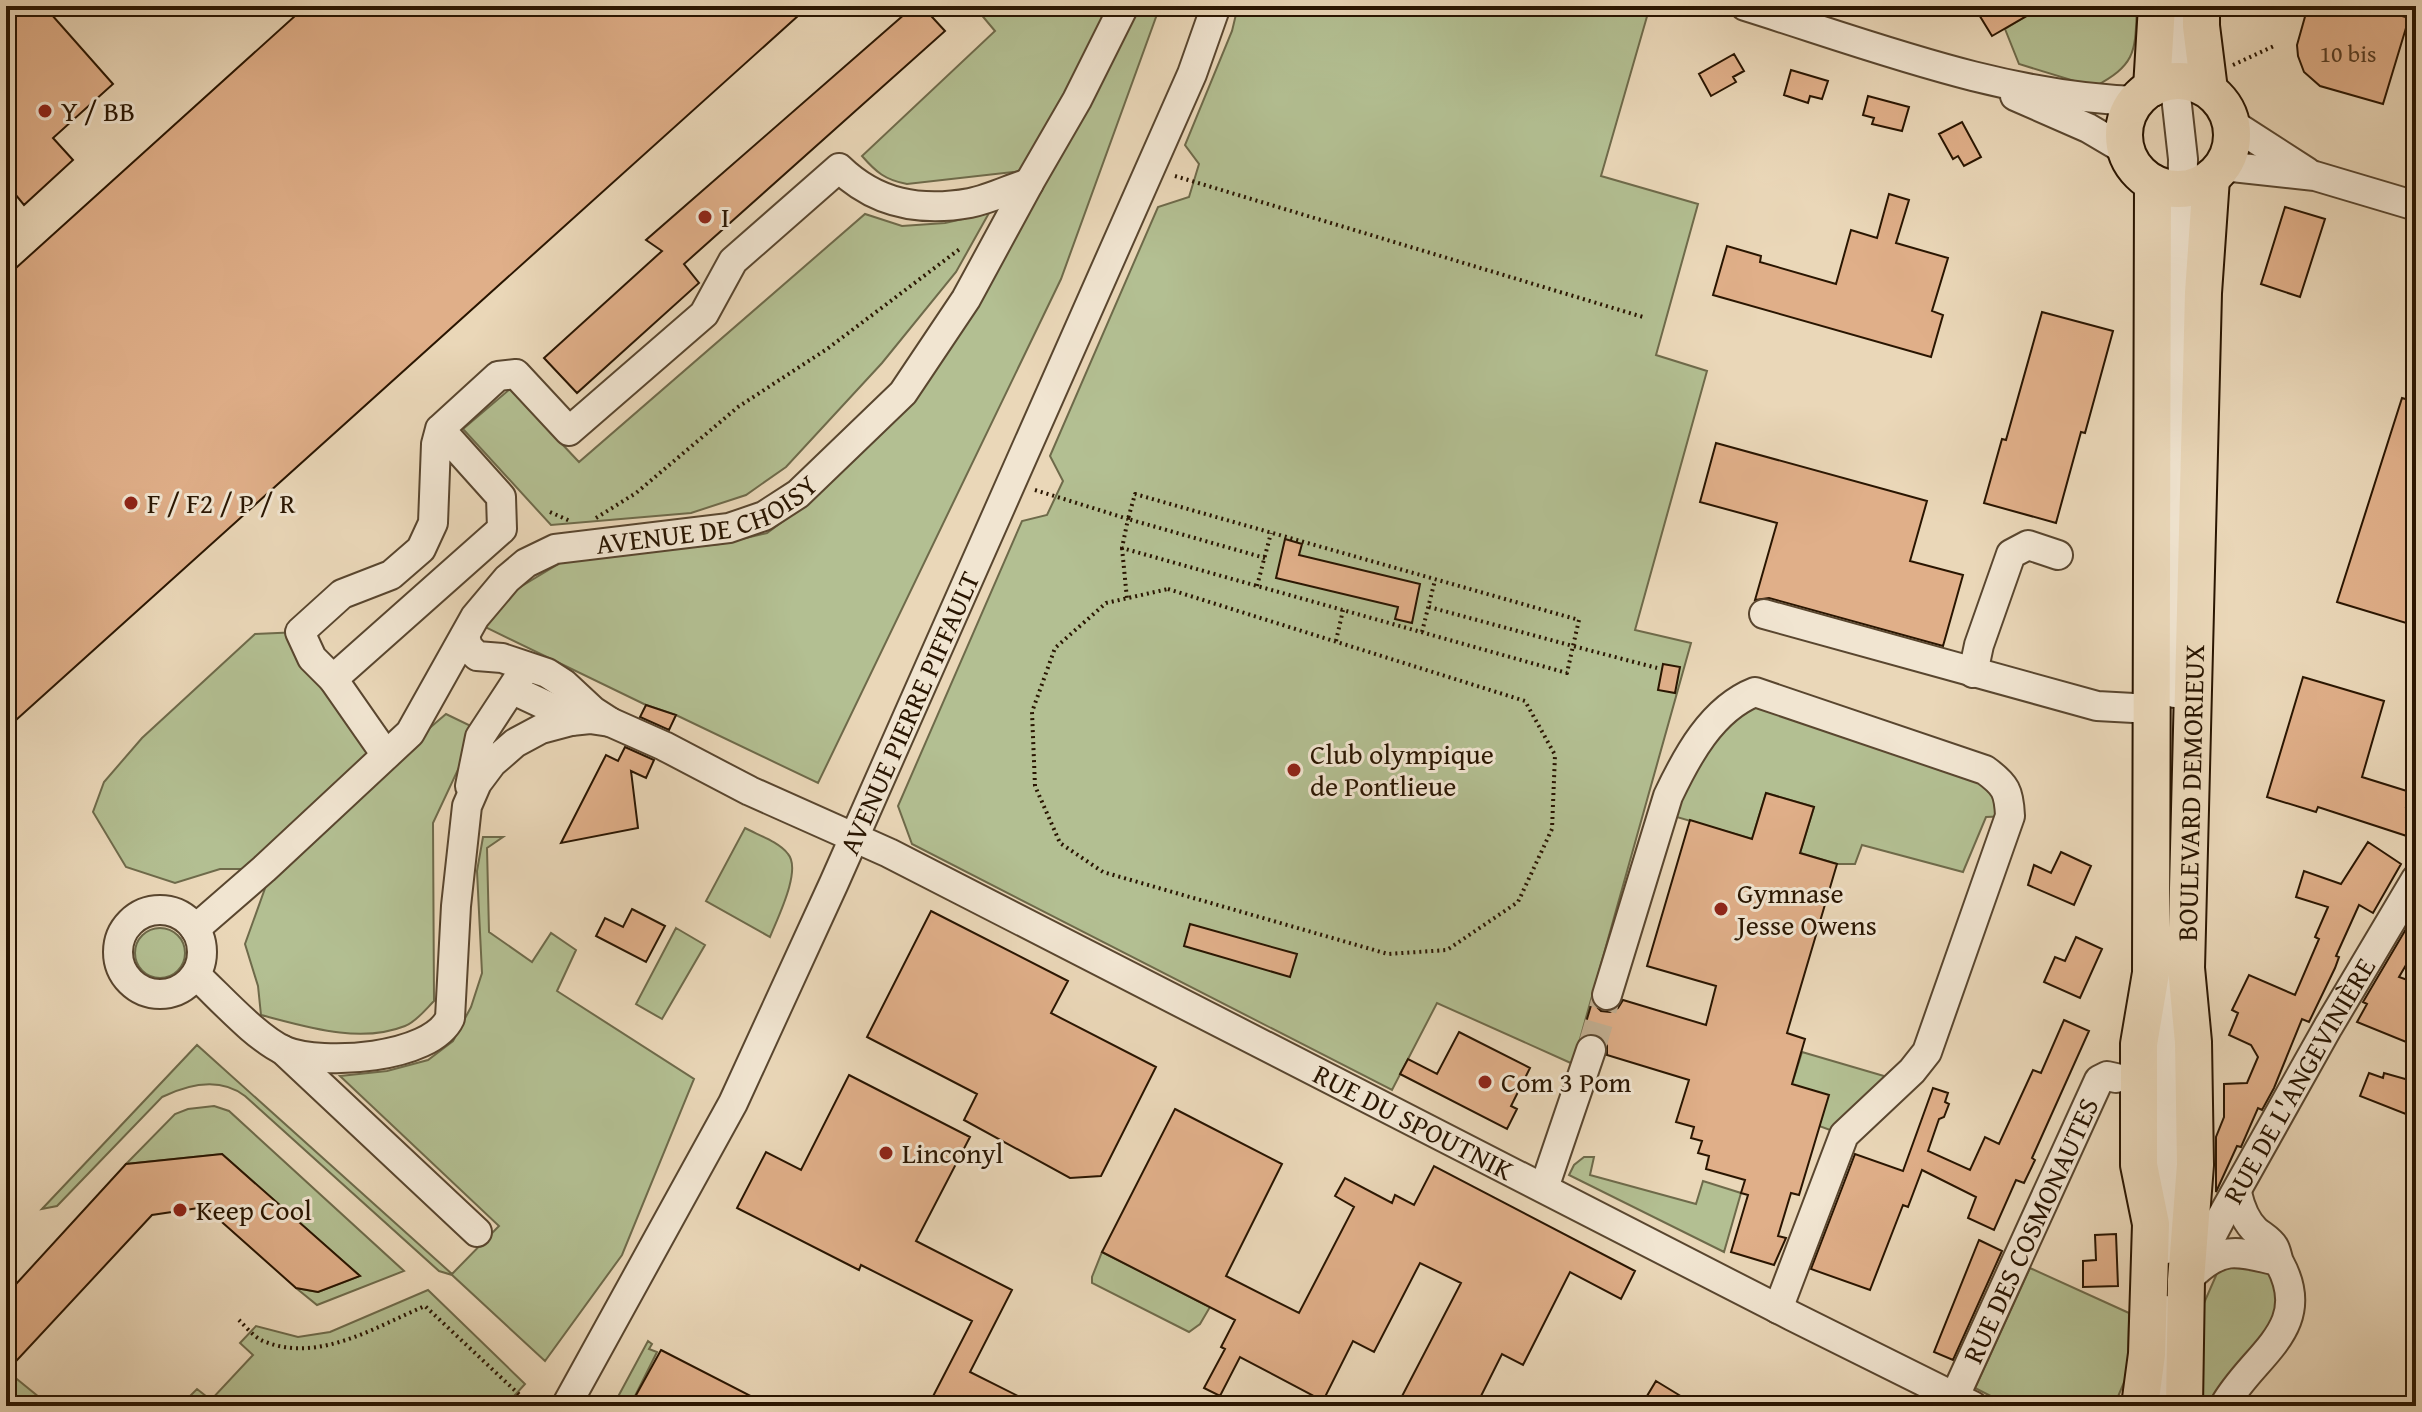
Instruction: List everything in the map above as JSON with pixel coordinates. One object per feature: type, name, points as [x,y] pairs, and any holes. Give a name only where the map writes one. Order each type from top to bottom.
[{"type":"main road","points":[[2157,6],[2183,85],[2221,101],[2233,133],[2230,150],[2190,175],[2137,169],[2123,137],[2125,121],[2183,85]]},
{"type":"main road","points":[[2183,85],[2193,13]]},
{"type":"main road","name":"BOULEVARD DEMORIEUX","points":[[2140,1406],[2147,1354],[2151,1224],[2139,1165],[2139,1044],[2151,973],[2152,709],[2190,175]]},
{"type":"main road","name":"BOULEVARD DEMORIEUX","points":[[2184,1406],[2196,1270],[2193,1042],[2186,968],[2203,293],[2190,175]]},
{"type":"street","name":"AVENUE DE CHOISY","points":[[195,929],[410,733],[475,617],[507,579],[526,563],[555,549],[729,528],[764,516],[798,494],[903,393],[966,299],[1077,100],[1124,6]]},
{"type":"street","name":"AVENUE PIERRE PIFFAULT","points":[[564,1405],[733,1103],[1192,74],[1216,6]]},
{"type":"street","points":[[1745,6],[1962,73],[2094,99],[2183,85],[2190,175],[2164,1406]]},
{"type":"street","points":[[1962,73],[2088,128],[2127,151]]},
{"type":"street","points":[[2231,123],[2315,176],[2416,206]]},
{"type":"street","points":[[386,755],[333,679],[312,658],[300,632],[342,594],[391,575],[411,560],[427,541],[436,505],[436,444],[440,429],[498,376],[516,374],[569,431],[704,314],[733,261],[839,168],[851,180],[884,199],[903,204],[972,203],[1029,183]]},
{"type":"street","points":[[2190,175],[2315,176]]},
{"type":"street","points":[[333,679],[502,529],[501,497],[440,429]]},
{"type":"street","points":[[1973,673],[1979,645],[2011,554],[2028,545],[2058,555]]},
{"type":"street","points":[[1764,614],[2097,706],[2152,709]]},
{"type":"street","points":[[465,636],[468,647],[477,656],[496,657],[515,677],[571,721]]},
{"type":"street","points":[[515,677],[547,673],[610,722]]},
{"type":"street","points":[[282,1049],[325,1056],[387,1054],[423,1044],[443,1029],[451,1011],[456,906],[467,806],[480,737],[515,677]]},
{"type":"street","points":[[1607,995],[1668,796],[1683,765],[1721,712],[1736,699],[1755,692],[1985,770],[2000,781],[2009,796],[2010,816],[1927,1052],[1912,1071],[1844,1135],[1778,1309]]},
{"type":"street","points":[[467,806],[477,783],[503,752],[527,735],[571,721],[590,719],[610,722]]},
{"type":"street","name":"RUE DU SPOUTNIK","points":[[610,722],[904,860],[1778,1309],[1964,1401]]},
{"type":"street","name":"RUE DE L'ANGEVINIÈRE","points":[[2196,1270],[2209,1241],[2328,1027],[2416,879]]},
{"type":"street","points":[[150,911],[176,913],[195,929],[203,952],[196,975],[186,986],[174,993],[147,993],[134,986],[125,976],[119,963],[118,949],[121,936],[138,916],[150,911]]},
{"type":"street","points":[[196,975],[259,1033],[282,1049],[477,1232]]},
{"type":"street","points":[[1544,1188],[1591,1050]]},
{"type":"street","name":"RUE DES COSMONAUTES","points":[[1964,1401],[2099,1080],[2107,1076],[2116,1078]]},
{"type":"street","points":[[2224,1406],[2232,1392],[2278,1338],[2289,1318],[2292,1296],[2273,1245],[2255,1231],[2245,1216],[2237,1193]]},
{"type":"street","points":[[2196,1270],[2222,1253],[2241,1252],[2278,1261]]},
{"type":"path","points":[[2183,85],[2274,46]]},
{"type":"path","points":[[1149,169],[1643,317]]},
{"type":"path","points":[[596,518],[636,493],[738,407],[827,349],[961,248]]},
{"type":"path","points":[[1010,483],[1265,558]]},
{"type":"path","points":[[1122,548],[1567,673],[1579,620],[1135,494],[1122,548],[1127,599]]},
{"type":"path","points":[[550,512],[572,521]]},
{"type":"path","points":[[1257,586],[1271,533]]},
{"type":"path","points":[[1422,632],[1435,579]]},
{"type":"path","points":[[1168,589],[1336,641],[1525,701],[1555,755],[1552,829],[1518,902],[1447,950],[1388,954],[1103,872],[1060,843],[1035,786],[1032,712],[1055,648],[1106,603],[1168,589]]},
{"type":"path","points":[[1429,607],[1657,668]]},
{"type":"path","points":[[1336,641],[1343,610]]},
{"type":"path","points":[[239,1320],[260,1340],[297,1350],[333,1344],[425,1306],[525,1400],[519,1406]]},
{"type":"green space","points":[[974,6],[1160,6],[1061,279],[818,783],[485,627],[512,592],[565,560],[720,544],[767,533],[806,504],[909,397],[1034,179],[1013,172],[907,184],[882,174],[862,156],[995,31]]},
{"type":"green space","points":[[1238,6],[1625,6],[1648,13],[1601,176],[1698,204],[1656,355],[1707,371],[1635,630],[1691,643],[1573,1064],[1437,1003],[1392,1090],[912,844],[898,806],[1022,521],[1047,515],[1063,481],[1050,456],[1158,207],[1189,197],[1199,164],[1185,145],[1232,31]]},
{"type":"green space","points":[[2021,6],[2137,6],[2131,55],[2119,71],[2094,87],[2019,64],[2005,29],[2026,16]]},
{"type":"green space","points":[[989,213],[956,272],[882,363],[786,467],[746,495],[691,513],[551,525],[463,429],[510,389],[579,462],[865,214],[902,226],[945,223]]},
{"type":"green space","points":[[300,632],[387,757],[411,744],[446,714],[477,729],[433,823],[434,1001],[413,1022],[388,1031],[370,1034],[333,1032],[261,1015],[258,986],[245,944],[268,880],[264,869],[220,869],[175,883],[126,867],[93,812],[104,782],[142,738],[255,634]]},
{"type":"green space","points":[[1736,699],[1985,770],[2010,816],[1986,817],[1963,872],[1862,845],[1855,864],[1837,864],[1800,853],[1814,807],[1766,793],[1752,839],[1663,813]]},
{"type":"green space","points":[[745,828],[779,846],[792,861],[787,895],[770,937],[706,901]]},
{"type":"green space","points":[[483,837],[503,837],[487,848],[489,932],[532,962],[551,933],[576,950],[557,991],[694,1079],[622,1255],[545,1361],[452,1275],[439,1271],[245,1096],[225,1086],[204,1084],[162,1097],[57,1206],[42,1209],[197,1045],[452,1274],[499,1226],[340,1076],[387,1071],[428,1060],[453,1041],[471,1007],[482,973],[477,871]]},
{"type":"green space","points":[[160,928],[178,935],[185,953],[178,971],[160,978],[142,971],[135,953],[142,935]]},
{"type":"green space","points":[[676,928],[705,945],[662,1019],[636,1004]]},
{"type":"green space","points":[[1802,1052],[1901,1081],[1844,1135],[1819,1126],[1792,1084]]},
{"type":"green space","points":[[214,1106],[229,1111],[404,1271],[317,1305],[296,1288],[318,1292],[360,1276],[222,1154],[126,1164],[175,1114]]},
{"type":"green space","points":[[1584,1157],[1594,1157],[1590,1175],[1696,1204],[1703,1181],[1741,1193],[1724,1252],[1569,1175],[1574,1165]]},
{"type":"green space","points":[[1102,1252],[1210,1307],[1200,1324],[1189,1332],[1092,1283]]},
{"type":"green space","points":[[2252,1253],[2292,1296],[2224,1406],[2194,1406],[2197,1319],[2218,1271]]},
{"type":"green space","points":[[2030,1268],[2129,1313],[2128,1373],[2114,1406],[2010,1406],[1975,1388]]},
{"type":"green space","points":[[428,1290],[525,1384],[505,1406],[180,1406],[197,1389],[211,1400],[253,1355],[240,1343],[256,1326],[298,1337],[330,1332]]},
{"type":"green space","points":[[648,1341],[652,1344],[649,1349],[657,1352],[630,1406],[613,1406]]},
{"type":"green space","points":[[7,1371],[50,1406],[6,1406]]},
{"type":"building","name":"Y / BB","points":[[6,6],[44,6],[113,84],[53,138],[73,160],[24,205],[6,183]]},
{"type":"building","name":"F / F2 / P / R","points":[[306,6],[809,6],[6,729],[6,277]]},
{"type":"building","name":"I","points":[[914,6],[922,6],[945,31],[684,264],[699,283],[577,393],[544,358],[662,251],[646,240]]},
{"type":"building","points":[[1990,6],[2044,6],[1992,36],[1978,13]]},
{"type":"building","points":[[2308,6],[2368,6],[2409,18],[2383,104],[2320,86],[2304,72],[2297,45]]},
{"type":"building","points":[[1734,54],[1744,71],[1733,77],[1736,82],[1711,96],[1699,74]]},
{"type":"building","points":[[1791,70],[1828,81],[1822,99],[1810,96],[1808,103],[1784,95]]},
{"type":"building","points":[[1868,96],[1909,107],[1902,131],[1872,124],[1874,118],[1863,115]]},
{"type":"building","points":[[1962,122],[1981,157],[1964,166],[1958,156],[1953,159],[1939,134]]},
{"type":"building","points":[[1889,194],[1909,200],[1896,243],[1948,258],[1932,311],[1943,315],[1931,357],[1713,295],[1727,246],[1761,256],[1760,262],[1836,284],[1851,230],[1877,238]]},
{"type":"building","points":[[2285,207],[2325,219],[2300,297],[2261,284]]},
{"type":"building","points":[[2042,312],[2113,331],[2056,523],[1984,503],[2002,439],[2006,440]]},
{"type":"building","points":[[2402,398],[2416,402],[2416,626],[2337,602]]},
{"type":"building","points":[[1716,443],[1927,501],[1910,561],[1963,575],[1943,646],[1769,598],[1755,600],[1777,523],[1700,502]]},
{"type":"building","points":[[1285,539],[1302,544],[1299,555],[1420,584],[1412,623],[1395,619],[1398,607],[1276,578]]},
{"type":"building","points":[[1663,664],[1680,667],[1675,693],[1658,690]]},
{"type":"building","points":[[2303,677],[2384,701],[2362,777],[2410,792],[2406,807],[2416,810],[2416,839],[2318,807],[2316,812],[2267,797]]},
{"type":"building","points":[[646,705],[676,715],[669,730],[640,717]]},
{"type":"building","points":[[625,747],[654,760],[646,778],[631,771],[638,828],[561,843],[606,755],[618,761]]},
{"type":"building","points":[[1766,793],[1814,807],[1800,853],[1837,864],[1787,1033],[1805,1039],[1792,1084],[1829,1095],[1799,1195],[1791,1193],[1778,1236],[1786,1238],[1774,1265],[1731,1252],[1748,1195],[1741,1193],[1745,1180],[1706,1169],[1709,1156],[1698,1153],[1702,1141],[1691,1138],[1694,1127],[1676,1122],[1689,1080],[1607,1055],[1603,1038],[1596,1034],[1582,1036],[1592,1002],[1601,1011],[1610,1012],[1618,1008],[1623,1000],[1706,1025],[1716,986],[1647,966],[1690,820],[1752,839]]},
{"type":"building","points":[[2368,842],[2401,864],[2373,913],[2359,905],[2336,956],[2339,957],[2335,968],[2309,1022],[2302,1019],[2274,1088],[2262,1110],[2258,1108],[2216,1192],[2216,1137],[2224,1117],[2224,1084],[2247,1083],[2258,1057],[2251,1045],[2229,1035],[2238,1013],[2232,1010],[2249,975],[2295,995],[2319,939],[2315,937],[2328,907],[2296,897],[2304,871],[2341,884]]},
{"type":"building","points":[[2061,852],[2091,866],[2074,905],[2028,885],[2034,865],[2051,873]]},
{"type":"building","points":[[632,909],[665,926],[646,962],[596,936],[605,918],[623,927]]},
{"type":"building","points":[[931,911],[1068,981],[1051,1013],[1156,1067],[1101,1176],[1070,1178],[964,1120],[977,1094],[867,1037]]},
{"type":"building","points":[[2416,912],[2416,948],[2399,977],[2416,983],[2416,1046],[2357,1022],[2367,1004],[2363,1002]]},
{"type":"building","points":[[1190,924],[1297,954],[1290,977],[1184,946]]},
{"type":"building","points":[[2076,937],[2102,949],[2080,998],[2044,982],[2055,957],[2065,961]]},
{"type":"building","points":[[2064,1020],[2089,1031],[2032,1158],[2035,1160],[2024,1183],[2016,1180],[1994,1230],[1968,1218],[1976,1197],[1922,1170],[1908,1207],[1903,1205],[1870,1290],[1811,1269],[1855,1154],[1903,1171],[1933,1088],[1948,1093],[1945,1102],[1949,1104],[1944,1117],[1939,1119],[1928,1151],[1970,1170],[1985,1137],[1999,1144],[2033,1070],[2041,1073]]},
{"type":"building","points":[[1459,1032],[1530,1068],[1511,1106],[1517,1109],[1507,1129],[1400,1074],[1408,1059],[1437,1074]]},
{"type":"building","points":[[2369,1073],[2383,1078],[2384,1073],[2416,1082],[2416,1118],[2360,1096]]},
{"type":"building","points":[[849,1075],[970,1137],[916,1241],[1012,1290],[970,1372],[1038,1406],[928,1406],[972,1321],[861,1265],[859,1270],[737,1208],[766,1152],[801,1170]]},
{"type":"building","points":[[1175,1109],[1282,1164],[1226,1276],[1299,1313],[1354,1207],[1335,1196],[1345,1178],[1392,1203],[1395,1195],[1414,1205],[1434,1166],[1635,1271],[1621,1299],[1570,1272],[1523,1365],[1502,1354],[1476,1406],[1412,1406],[1400,1400],[1461,1283],[1420,1263],[1374,1352],[1353,1341],[1323,1401],[1240,1357],[1220,1396],[1204,1388],[1225,1349],[1221,1347],[1235,1320],[1102,1252]]},
{"type":"building","points":[[222,1154],[360,1276],[318,1292],[296,1288],[205,1207],[152,1215],[6,1372],[6,1295],[126,1164]]},
{"type":"building","points":[[2116,1234],[2118,1286],[2083,1287],[2083,1261],[2096,1260],[2095,1235]]},
{"type":"building","points":[[1979,1240],[2002,1251],[1953,1360],[1934,1352]]},
{"type":"building","points":[[661,1350],[770,1406],[630,1406]]},
{"type":"building","points":[[1656,1381],[1697,1406],[1641,1406]]},
{"type":"tunnel","points":[[1591,1050],[1607,995]]},
{"type":"place","name":"Y / BB","points":[[45,111]]},
{"type":"place","name":"I","points":[[705,217]]},
{"type":"place","name":"F / F2 / P / R","points":[[131,503]]},
{"type":"place","name":"Club olympique de Pontlieue","points":[[1294,770]]},
{"type":"place","name":"Gymnase Jesse Owens","points":[[1721,909]]},
{"type":"place","name":"Com 3 Pom","points":[[1485,1082]]},
{"type":"place","name":"Linconyl","points":[[886,1153]]},
{"type":"place","name":"Keep Cool","points":[[180,1210]]}]
